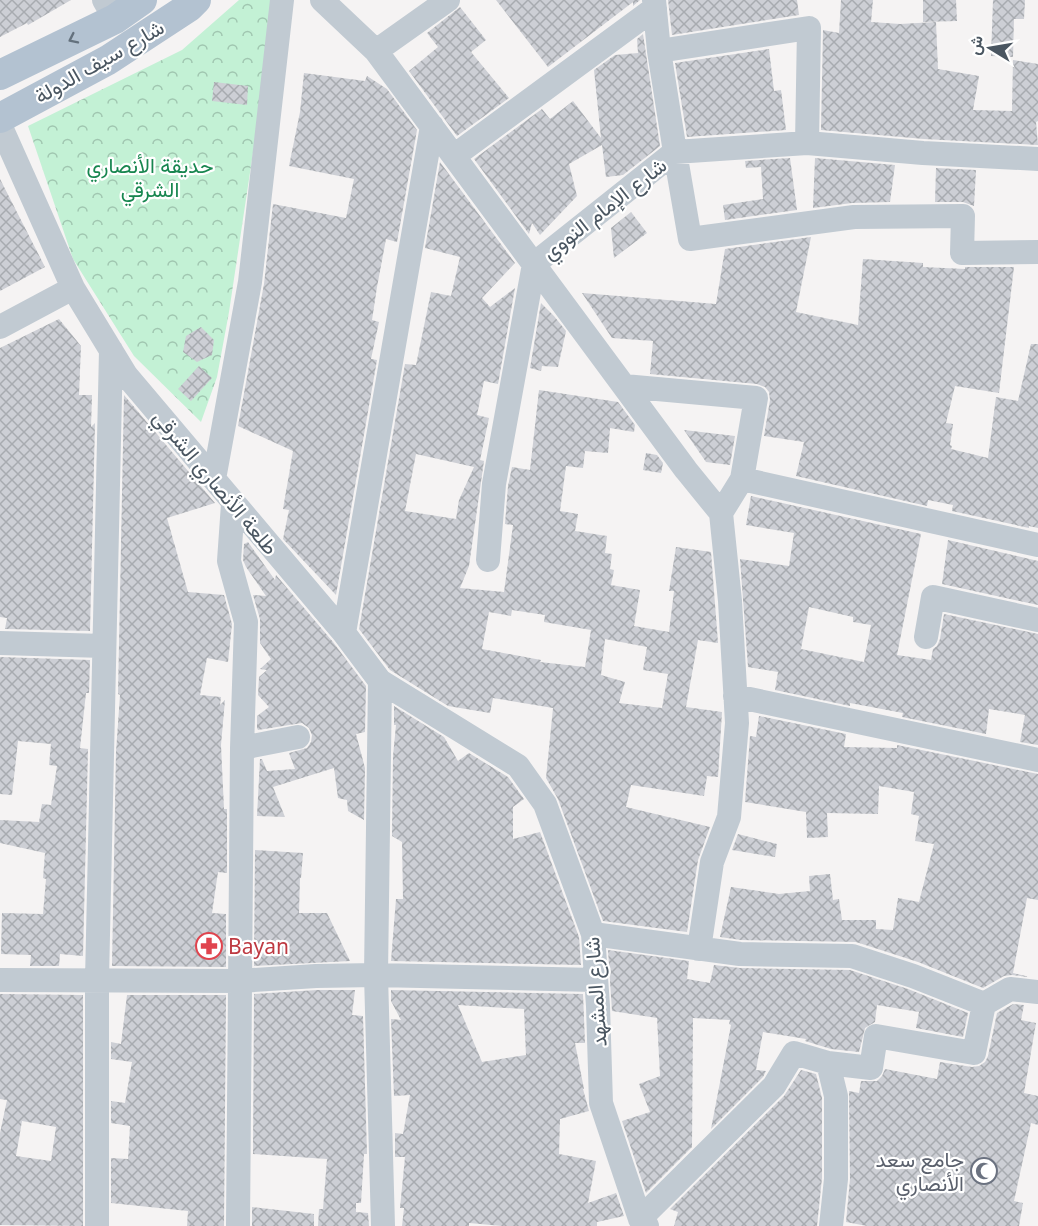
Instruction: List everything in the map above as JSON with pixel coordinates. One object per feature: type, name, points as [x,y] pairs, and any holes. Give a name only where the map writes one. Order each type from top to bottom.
[{"type":"main road","name":"شارع سيف الدولة","points":[[0,75],[110,9],[142,0]]},
{"type":"main road","name":"شارع سيف الدولة","points":[[0,118],[108,60],[189,7],[196,0]]},
{"type":"street","points":[[214,479],[250,282],[282,0]]},
{"type":"street","points":[[321,0],[376,51],[686,470],[721,513],[730,601],[737,723],[729,817],[712,862],[699,949]]},
{"type":"street","points":[[376,51],[448,0]]},
{"type":"street","points":[[454,156],[654,4]]},
{"type":"street","name":"شارع الإمام النووي","points":[[488,560],[494,484],[534,264],[675,152],[654,4]]},
{"type":"street","points":[[659,51],[809,27],[807,143]]},
{"type":"street","name":"طلعة الأنصاري الشرقي","points":[[0,125],[73,288],[126,375],[344,633],[380,681],[518,766]]},
{"type":"street","points":[[344,633],[432,126]]},
{"type":"street","points":[[1038,159],[923,153],[807,143],[675,152],[690,239],[854,216],[963,216],[962,253],[1038,252]]},
{"type":"street","points":[[0,327],[73,288]]},
{"type":"street","points":[[97,1226],[97,980],[111,350]]},
{"type":"street","points":[[624,386],[756,398],[742,479],[721,513]]},
{"type":"street","points":[[742,479],[1038,545]]},
{"type":"street","points":[[233,504],[229,561],[246,622],[242,748],[238,1226]]},
{"type":"street","points":[[926,637],[933,597],[1038,620]]},
{"type":"street","points":[[0,643],[104,646]]},
{"type":"street","points":[[380,681],[376,975],[383,1226]]},
{"type":"street","points":[[735,696],[1038,760]]},
{"type":"street","points":[[242,748],[298,737]]},
{"type":"street","name":"شارع المشهد","points":[[518,766],[545,804],[593,934],[601,1103],[643,1222]]},
{"type":"street","points":[[593,934],[740,954],[852,956],[914,976],[984,1004]]},
{"type":"street","points":[[0,980],[239,981],[376,975],[596,980]]},
{"type":"street","points":[[643,1222],[774,1086],[794,1053],[828,1063],[871,1068],[876,1036],[974,1053],[984,1004],[1010,989],[1038,992]]},
{"type":"street","points":[[828,1063],[836,1096],[836,1179],[831,1226]]},
{"type":"green space","name":"حديقة الأنصاري الشرقي","points":[[239,0],[276,0],[229,312],[217,377],[201,422],[134,356],[73,259],[28,126],[182,50]]},
{"type":"building","points":[[0,0],[71,0],[28,25],[27,23],[0,37]]},
{"type":"building","points":[[496,0],[640,0],[633,6],[633,2],[548,67]]},
{"type":"building","points":[[668,0],[797,0],[799,15],[672,35]]},
{"type":"building","points":[[841,0],[873,0],[871,22],[900,24],[936,22],[938,69],[979,76],[973,110],[1012,111],[1013,60],[1038,64],[1038,121],[1036,122],[1038,145],[924,139],[821,130],[823,30],[839,33]]},
{"type":"building","points":[[923,0],[956,0],[957,21],[923,22]]},
{"type":"building","points":[[993,0],[1025,0],[1024,19],[1014,19],[1013,57],[991,56]]},
{"type":"building","points":[[460,7],[486,40],[471,52],[509,98],[457,136],[409,71],[438,47],[427,33]]},
{"type":"building","points":[[643,34],[660,146],[623,175],[606,177],[602,145],[569,164],[577,196],[540,235],[532,223],[529,234],[474,159],[542,109],[550,119],[573,101],[601,138],[594,70],[615,55],[638,53],[637,39]]},
{"type":"building","points":[[769,49],[774,91],[781,90],[786,130],[687,137],[675,63]]},
{"type":"building","points":[[304,73],[365,81],[367,76],[387,89],[417,130],[397,242],[386,239],[377,287],[372,320],[379,322],[371,359],[377,360],[336,595],[283,539],[289,510],[283,509],[293,451],[238,426],[264,284],[273,204],[346,218],[354,179],[289,166],[300,112]]},
{"type":"building","points":[[214,82],[248,86],[247,105],[212,101]]},
{"type":"building","points":[[790,158],[797,210],[725,220],[723,205],[763,199],[761,167],[746,168],[745,161]]},
{"type":"building","points":[[815,158],[895,165],[890,202],[852,203],[813,208]]},
{"type":"building","points":[[440,162],[515,263],[482,298],[490,307],[515,288],[498,384],[484,381],[477,415],[489,418],[480,460],[484,461],[469,566],[460,588],[504,592],[513,525],[505,524],[508,486],[512,467],[530,470],[539,390],[618,402],[635,425],[634,432],[610,428],[608,453],[585,451],[583,468],[566,466],[560,511],[578,514],[575,531],[607,536],[605,553],[612,554],[610,569],[614,570],[611,585],[640,590],[634,626],[669,632],[674,591],[669,591],[676,547],[711,552],[718,643],[698,640],[686,707],[722,712],[718,777],[707,776],[704,796],[631,785],[626,807],[710,827],[698,860],[687,932],[603,921],[558,799],[546,778],[553,708],[493,698],[490,713],[448,706],[390,670],[359,629],[405,364],[416,365],[431,292],[451,296],[460,257],[425,248]],"holes":[[[416,454],[474,467],[459,500],[456,519],[405,511]],[[512,610],[545,615],[544,622],[591,630],[585,667],[540,662],[541,660],[482,649],[489,612],[511,616]],[[605,639],[647,647],[643,670],[668,674],[662,708],[619,703],[625,682],[601,675]]]},
{"type":"building","points":[[936,168],[976,170],[974,206],[963,202],[935,202]]},
{"type":"building","points":[[0,179],[45,267],[0,291]]},
{"type":"building","points":[[631,212],[647,233],[614,258],[611,228]]},
{"type":"building","points":[[811,237],[796,312],[858,325],[863,259],[923,263],[923,267],[965,269],[965,267],[1014,267],[999,393],[955,386],[946,423],[953,424],[951,449],[988,458],[996,397],[1018,401],[1031,344],[1038,344],[1038,528],[952,511],[953,505],[928,500],[927,506],[796,476],[804,442],[764,436],[770,400],[769,392],[765,387],[757,384],[650,374],[653,341],[612,338],[582,293],[716,304],[725,249]]},
{"type":"building","points":[[541,303],[566,331],[558,367],[542,366],[541,371],[530,368]]},
{"type":"building","points":[[59,319],[81,346],[79,395],[92,395],[91,427],[95,423],[90,631],[5,629],[7,618],[0,617],[0,348]]},
{"type":"building","points":[[201,327],[214,340],[212,355],[197,362],[183,352],[186,336]]},
{"type":"building","points":[[199,366],[212,378],[191,401],[178,389]]},
{"type":"building","points":[[124,395],[215,503],[167,518],[188,592],[224,595],[232,624],[228,662],[207,658],[200,695],[221,697],[220,705],[225,700],[221,745],[224,809],[227,809],[227,873],[218,872],[212,913],[226,914],[226,967],[112,966],[116,752],[120,695],[118,694]]},
{"type":"building","points":[[684,430],[735,436],[730,465],[706,462]]},
{"type":"building","points":[[646,453],[657,455],[663,463],[661,473],[643,470]]},
{"type":"building","points":[[751,496],[921,534],[897,655],[931,660],[933,649],[940,639],[944,614],[1038,634],[1038,745],[1020,742],[1025,715],[989,709],[986,734],[902,717],[903,713],[850,703],[850,706],[775,690],[778,672],[748,667],[740,559],[789,566],[794,533],[746,525]],"holes":[[[809,607],[853,617],[853,622],[871,625],[864,662],[801,649]]]},
{"type":"building","points":[[948,540],[1038,561],[1038,605],[942,584]]},
{"type":"building","points":[[248,542],[275,580],[276,575],[333,642],[366,686],[365,732],[356,734],[365,768],[364,820],[348,811],[347,800],[338,798],[334,768],[273,787],[285,817],[257,816],[260,759],[267,771],[295,769],[289,753],[307,748],[312,735],[309,728],[302,723],[258,730],[257,728],[257,716],[269,707],[258,695],[259,677],[267,670],[260,669],[271,659],[260,643],[260,619],[253,595],[266,596],[243,560],[244,544]]},
{"type":"building","points":[[0,657],[90,660],[89,693],[86,693],[80,748],[88,749],[83,956],[60,954],[59,966],[30,966],[31,955],[1,954],[2,913],[43,914],[46,879],[43,878],[45,853],[0,843],[0,820],[39,822],[42,804],[51,805],[57,766],[49,765],[51,744],[18,741],[12,795],[0,794]]},
{"type":"building","points":[[394,706],[444,737],[458,761],[469,753],[508,777],[524,799],[513,807],[513,839],[540,832],[579,937],[581,965],[391,961],[396,899],[403,899],[402,842],[392,836],[393,756],[396,725],[394,725]]},
{"type":"building","points":[[759,716],[846,734],[844,747],[897,748],[897,745],[1038,774],[1038,900],[1027,898],[1013,973],[1030,977],[1004,976],[983,988],[918,962],[856,942],[741,940],[720,937],[731,887],[779,894],[810,891],[809,876],[830,874],[833,900],[839,899],[842,920],[876,920],[876,929],[893,930],[898,898],[919,902],[934,844],[915,841],[919,816],[911,814],[914,792],[879,786],[878,814],[827,813],[828,837],[807,838],[806,812],[745,802],[750,736],[756,737]]},
{"type":"building","points":[[738,834],[777,844],[775,857],[732,850]]},
{"type":"building","points":[[255,850],[303,853],[299,913],[327,913],[350,961],[254,966]]},
{"type":"building","points":[[608,950],[689,961],[687,979],[710,983],[714,965],[740,968],[850,970],[908,989],[968,1013],[963,1037],[916,1028],[919,1012],[877,1005],[875,1022],[865,1028],[859,1052],[831,1049],[805,1041],[806,1039],[763,1032],[756,1070],[766,1071],[763,1077],[711,1129],[731,1025],[730,1020],[693,1018],[692,1147],[646,1193],[622,1121],[650,1112],[639,1084],[660,1076],[657,1018],[612,1011]]},
{"type":"building","points":[[355,990],[352,1015],[363,1016],[367,1154],[364,1154],[361,1203],[356,1203],[356,1212],[368,1213],[369,1226],[318,1226],[319,1209],[323,1209],[327,1159],[253,1154],[254,994]]},
{"type":"building","points":[[391,990],[583,994],[585,1043],[575,1043],[589,1111],[560,1119],[559,1154],[596,1161],[588,1203],[616,1193],[624,1216],[597,1222],[597,1226],[502,1226],[469,1223],[469,1226],[402,1226],[404,1208],[400,1208],[405,1157],[395,1157],[395,1133],[403,1134],[410,1095],[394,1096],[391,1019],[401,1020],[391,1001]],"holes":[[[458,1005],[524,1009],[526,1055],[482,1062]]]},
{"type":"building","points":[[0,994],[83,995],[83,1226],[0,1225],[0,1133],[7,1100],[0,1099]],"holes":[[[22,1121],[56,1127],[51,1161],[16,1156]]]},
{"type":"building","points":[[127,995],[226,995],[224,1226],[187,1226],[188,1211],[111,1203],[111,1158],[128,1159],[130,1126],[111,1123],[111,1101],[125,1103],[132,1062],[111,1059],[111,1042],[121,1044]]},
{"type":"building","points":[[1013,1004],[1024,1005],[1021,1020],[1036,1023],[1024,1093],[1038,1096],[1038,1125],[1031,1123],[1014,1201],[1023,1203],[1019,1226],[867,1226],[846,1222],[850,1179],[849,1091],[859,1093],[861,1081],[877,1081],[885,1069],[937,1079],[940,1062],[979,1066],[988,1056],[997,1013]]},
{"type":"building","points":[[801,1070],[816,1074],[822,1098],[822,1178],[817,1226],[674,1226],[678,1212],[670,1209],[784,1096]]},
{"type":"building","points":[[252,1207],[314,1214],[314,1226],[252,1226]]},
{"type":"place","name":"Bayan","points":[[209,946]]},
{"type":"place","name":"جامع سعد الأنصاري","points":[[984,1171]]}]
